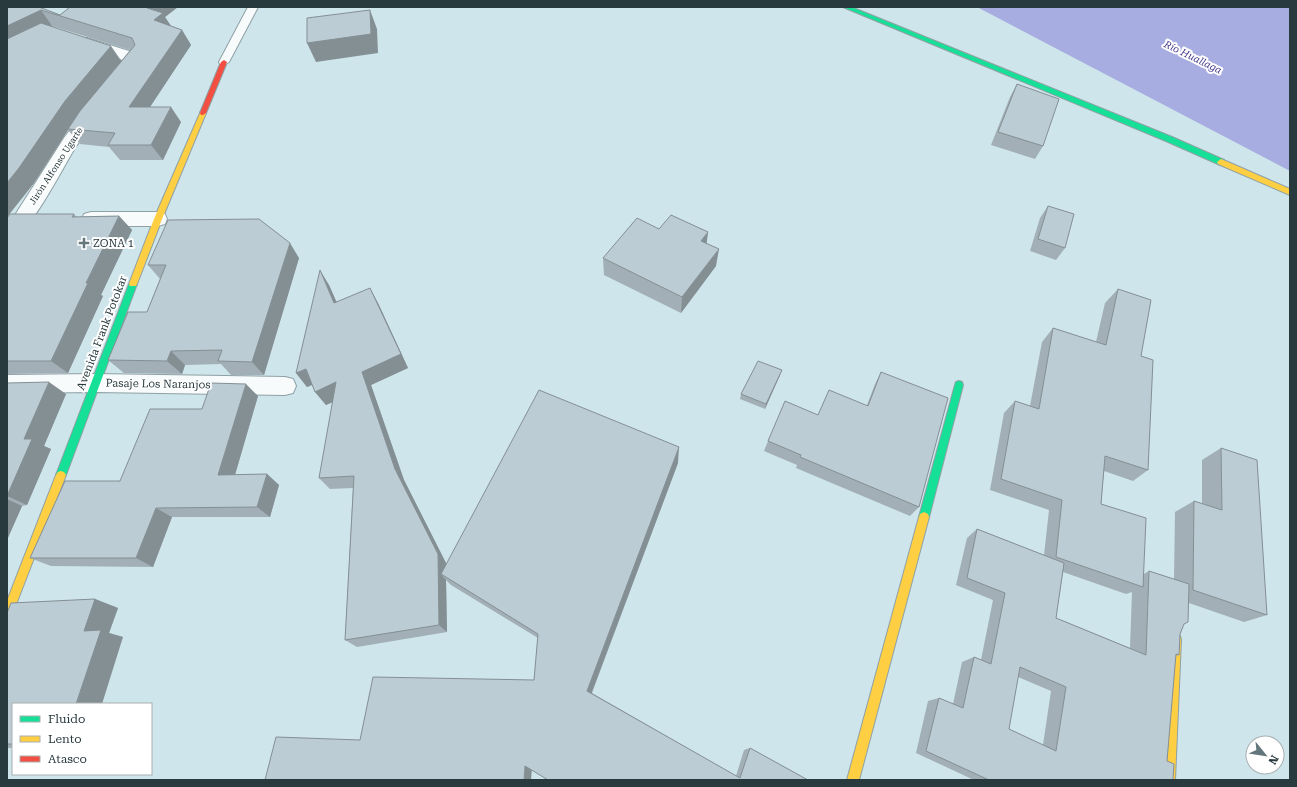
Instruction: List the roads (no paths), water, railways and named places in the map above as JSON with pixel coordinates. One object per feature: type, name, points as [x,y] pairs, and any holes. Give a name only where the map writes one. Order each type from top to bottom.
[{"type":"street","points":[[846,7],[1162,136],[1290,192]]},
{"type":"street","name":"Jirón Alfonso Ugarte","points":[[7,236],[22,220],[70,142],[108,92],[136,59],[73,39]]},
{"type":"street","name":"Avenida Frank Potokar","points":[[7,616],[158,218],[224,62]]},
{"type":"street","points":[[75,219],[158,218]]},
{"type":"street","points":[[22,220],[45,220]]},
{"type":"street","name":"Pasaje Los Naranjos","points":[[7,384],[96,383],[285,386]]},
{"type":"street","points":[[853,780],[959,385]]},
{"type":"street","points":[[1169,780],[1176,640]]},
{"type":"lane","points":[[224,62],[253,7]]},
{"type":"water","name":"Río Huallaga","points":[[977,7],[1290,7],[1290,171]]},
{"type":"place","name":"ZONA 1","points":[[84,243]]}]
